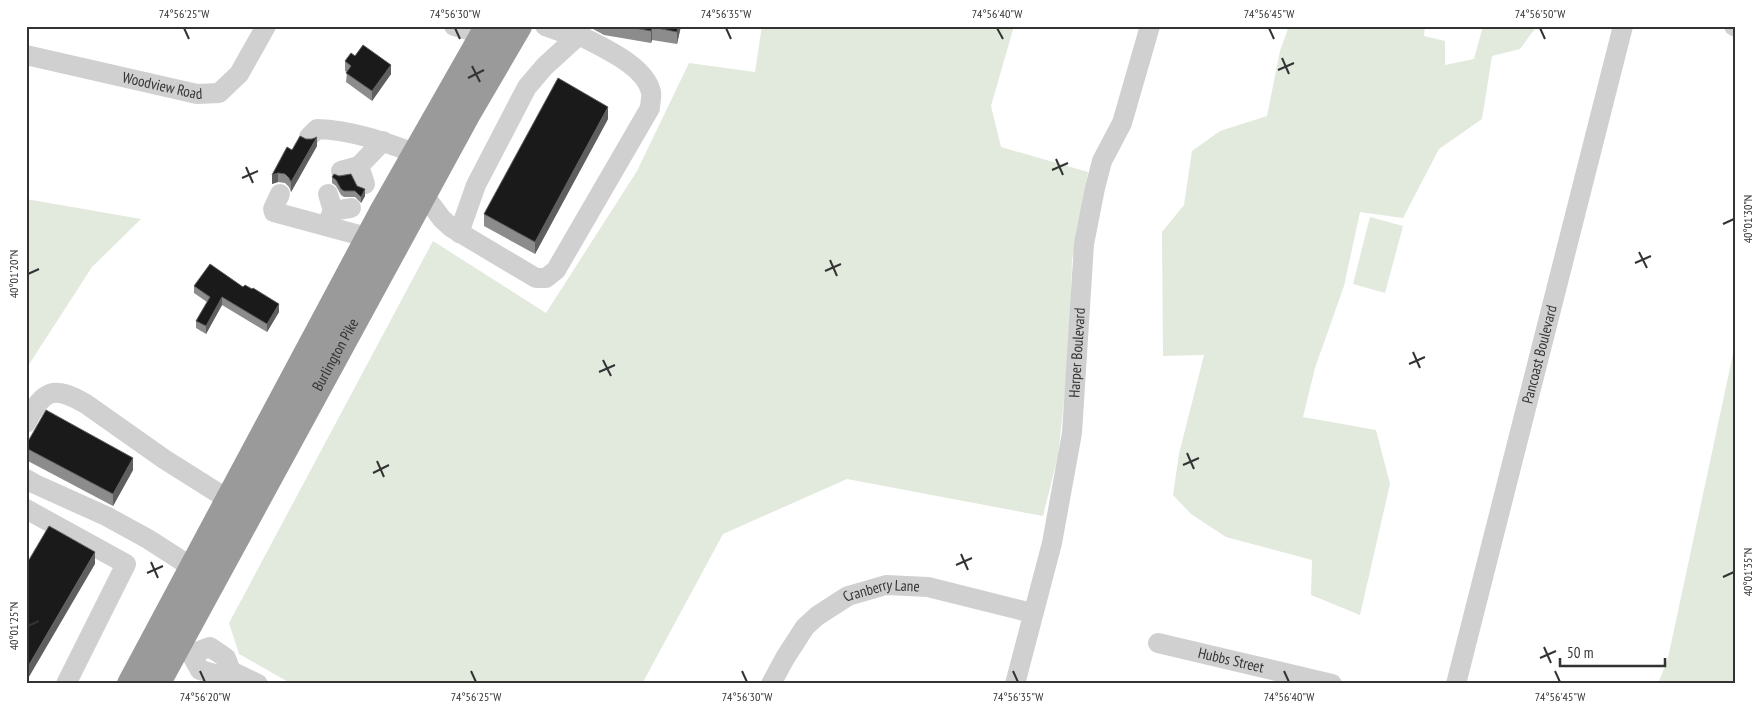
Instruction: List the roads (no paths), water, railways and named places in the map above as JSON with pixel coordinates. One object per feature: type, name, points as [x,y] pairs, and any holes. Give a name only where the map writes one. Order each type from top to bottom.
[{"type":"highway","name":"Burlington Pike","points":[[156,684],[184,649],[466,115],[518,26]]},
{"type":"highway","name":"Burlington Pike","points":[[131,684],[370,238],[486,31]]},
{"type":"street","name":"Woodview Road","points":[[26,55],[197,94],[219,93],[239,74],[266,26]]},
{"type":"street","points":[[454,26],[486,31]]},
{"type":"street","points":[[424,195],[442,219],[452,228],[536,278],[546,278],[556,270],[650,108],[651,93],[644,78],[627,62],[580,31],[562,32],[545,26]]},
{"type":"street","name":"Harper Boulevard","points":[[1015,684],[1032,612],[1052,544],[1072,433],[1084,244],[1095,188],[1102,161],[1122,123],[1150,26]]},
{"type":"street","name":"Pancoast Boulevard","points":[[1456,684],[1623,26]]},
{"type":"street","points":[[459,233],[476,185],[527,87],[580,31]]},
{"type":"street","points":[[309,137],[317,129],[331,129],[383,141],[417,154]]},
{"type":"street","points":[[354,175],[383,141]]},
{"type":"street","points":[[280,194],[273,209],[274,212],[336,208],[370,238]]},
{"type":"street","points":[[26,423],[44,396],[55,392],[69,394],[184,472],[229,500]]},
{"type":"street","points":[[26,479],[106,516],[148,539],[193,568]]},
{"type":"street","points":[[27,512],[126,564],[66,684]]},
{"type":"street","name":"Cranberry Lane","points":[[771,684],[805,627],[848,596],[886,585],[928,587],[1032,612]]},
{"type":"street","name":"Hubbs Street","points":[[1158,644],[1332,684]]},
{"type":"street","points":[[184,649],[210,647],[226,658],[231,671],[258,684]]}]
